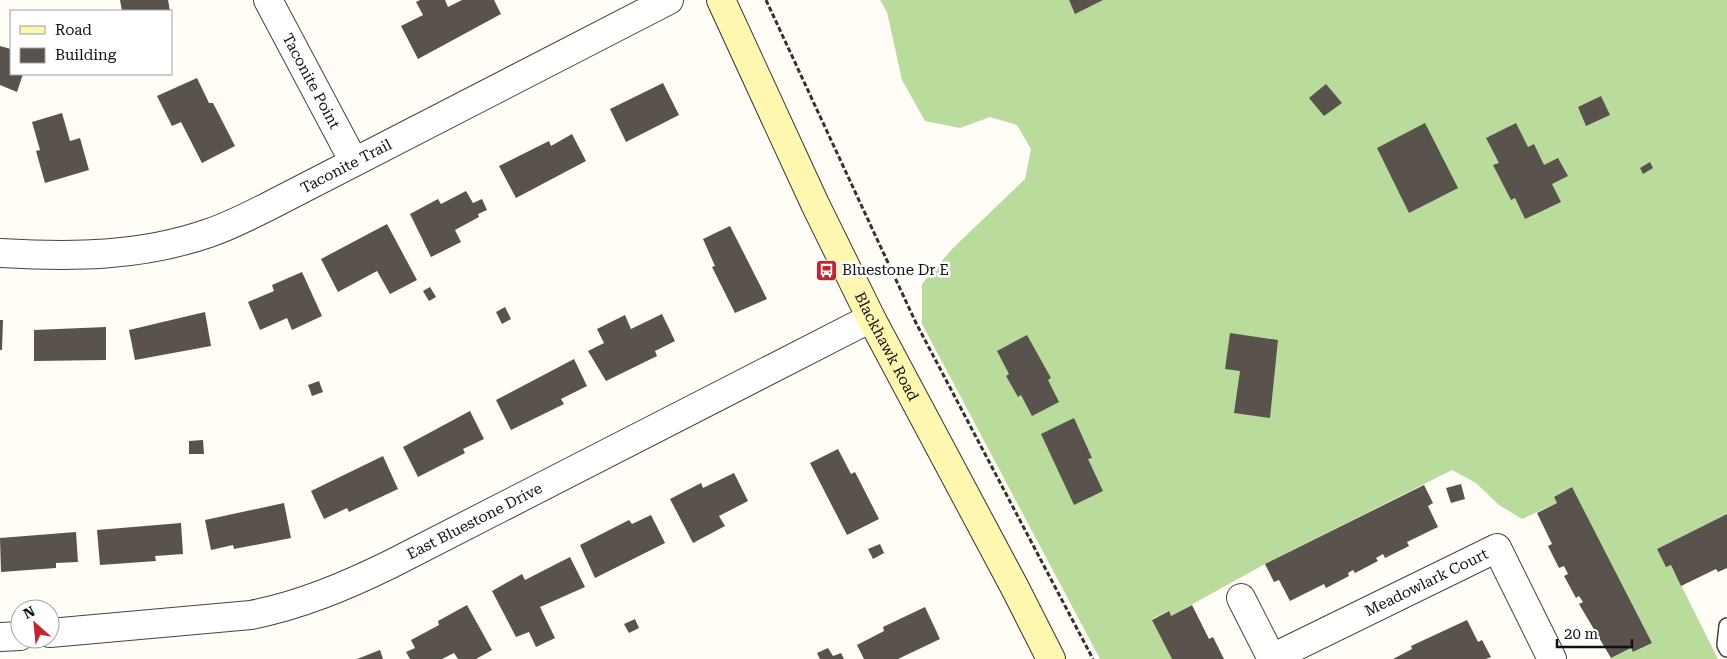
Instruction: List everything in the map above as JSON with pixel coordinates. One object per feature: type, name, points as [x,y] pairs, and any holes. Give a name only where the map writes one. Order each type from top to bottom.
[{"type":"street","name":"Taconite Point","points":[[268,0],[354,162]]},
{"type":"street","name":"Taconite Trail","points":[[0,253],[53,256],[136,251],[184,241],[234,223],[669,0]]},
{"type":"street","name":"Blackhawk Road","points":[[721,0],[814,204],[871,318],[1011,579],[1044,656]]},
{"type":"street","name":"East Bluestone Drive","points":[[60,632],[251,615],[278,610],[330,592],[391,564],[871,318]]},
{"type":"street","name":"Meadowlark Court","points":[[1272,659],[1497,548],[1552,659]]},
{"type":"street","points":[[1241,598],[1272,659]]},
{"type":"lane","points":[[1727,626],[1725,645],[1727,649]]},
{"type":"path","points":[[766,0],[916,323],[1093,659]]},
{"type":"green space","points":[[880,0],[1727,0],[1727,514],[1657,549],[1671,565],[1718,659],[1609,659],[1631,648],[1634,652],[1652,643],[1572,487],[1554,497],[1557,503],[1522,519],[1499,505],[1476,483],[1452,470],[1265,564],[1171,616],[1168,611],[1152,619],[1172,659],[1100,659],[922,324],[922,284],[952,249],[1025,179],[1031,149],[1017,125],[990,117],[960,128],[925,121],[902,80],[887,12]]},
{"type":"building","points":[[120,0],[168,0],[170,10],[122,10]]},
{"type":"building","points":[[420,0],[445,0],[448,7],[462,0],[494,0],[501,14],[418,59],[401,26],[423,15],[416,2]]},
{"type":"building","points":[[1069,0],[1103,0],[1075,14]]},
{"type":"building","points":[[0,46],[10,49],[10,75],[23,75],[17,92],[0,85]]},
{"type":"building","points":[[197,78],[209,103],[213,103],[235,146],[202,163],[181,122],[172,126],[157,96]]},
{"type":"building","points":[[663,83],[679,115],[626,142],[610,109]]},
{"type":"building","points":[[1326,84],[1342,103],[1324,116],[1309,98]]},
{"type":"building","points":[[1601,96],[1610,115],[1586,126],[1578,107]]},
{"type":"building","points":[[62,113],[70,141],[80,138],[89,170],[45,183],[36,151],[40,150],[32,122]]},
{"type":"building","points":[[1425,123],[1458,188],[1409,213],[1377,148]]},
{"type":"building","points":[[1516,123],[1528,147],[1534,144],[1544,165],[1558,158],[1568,176],[1552,184],[1561,202],[1525,219],[1515,198],[1511,200],[1493,165],[1499,163],[1486,138]]},
{"type":"building","points":[[572,134],[586,161],[516,198],[499,166],[549,141],[551,146]]},
{"type":"building","points":[[1650,162],[1653,168],[1643,174],[1640,168]]},
{"type":"building","points":[[466,191],[473,203],[482,199],[487,210],[478,214],[479,217],[455,230],[461,242],[431,257],[410,214],[438,199],[441,204]]},
{"type":"building","points":[[387,224],[417,280],[390,294],[377,271],[338,292],[321,259]]},
{"type":"building","points":[[730,226],[767,299],[735,313],[712,267],[715,266],[703,239]]},
{"type":"building","points":[[302,272],[322,316],[292,330],[287,318],[260,330],[248,302],[274,291],[272,285]]},
{"type":"building","points":[[430,287],[436,297],[429,301],[423,291]]},
{"type":"building","points":[[505,307],[511,319],[502,324],[496,312]]},
{"type":"building","points":[[205,312],[211,346],[135,360],[129,330]]},
{"type":"building","points":[[662,314],[675,341],[655,351],[657,356],[606,381],[588,351],[604,343],[597,329],[625,315],[631,329]]},
{"type":"building","points":[[0,320],[3,320],[2,350],[0,350]]},
{"type":"building","points":[[106,327],[106,360],[34,361],[34,330]]},
{"type":"building","points":[[1230,333],[1278,340],[1270,418],[1234,413],[1240,371],[1225,369]]},
{"type":"building","points":[[1027,335],[1051,378],[1048,380],[1059,402],[1032,416],[1021,395],[1018,397],[1006,376],[1009,374],[997,351]]},
{"type":"building","points":[[574,359],[587,386],[561,399],[564,404],[511,430],[496,400]]},
{"type":"building","points":[[319,381],[323,392],[312,396],[308,385]]},
{"type":"building","points":[[470,411],[484,439],[463,449],[465,453],[418,477],[403,447]]},
{"type":"building","points":[[1074,418],[1092,458],[1088,459],[1103,491],[1074,505],[1041,434]]},
{"type":"building","points":[[203,440],[204,454],[189,454],[189,441]]},
{"type":"building","points":[[838,449],[851,474],[855,472],[879,519],[847,535],[810,463]]},
{"type":"building","points":[[383,456],[398,489],[349,512],[347,508],[324,519],[311,491]]},
{"type":"building","points":[[734,473],[748,501],[719,516],[725,526],[693,543],[670,499],[701,483],[703,488]]},
{"type":"building","points":[[1461,484],[1465,499],[1451,503],[1446,488]]},
{"type":"building","points":[[1424,485],[1433,503],[1428,506],[1438,527],[1407,542],[1409,546],[1385,558],[1383,554],[1376,558],[1378,561],[1355,573],[1353,570],[1348,573],[1349,576],[1326,588],[1324,584],[1290,601],[1279,580],[1274,582],[1265,564]]},
{"type":"building","points":[[1572,487],[1652,643],[1633,652],[1631,648],[1611,658],[1579,604],[1583,602],[1579,596],[1576,598],[1564,576],[1568,574],[1564,566],[1559,568],[1548,546],[1552,544],[1537,513],[1557,503],[1554,497]]},
{"type":"building","points":[[284,503],[291,538],[234,549],[233,545],[211,550],[205,520]]},
{"type":"building","points":[[1727,514],[1727,568],[1718,572],[1716,569],[1681,586],[1671,565],[1666,567],[1657,549]]},
{"type":"building","points":[[651,515],[665,543],[595,578],[580,545],[629,520],[632,524]]},
{"type":"building","points":[[181,523],[183,554],[155,556],[156,561],[100,565],[97,530]]},
{"type":"building","points":[[76,532],[78,562],[56,563],[56,568],[1,572],[0,538]]},
{"type":"building","points":[[880,544],[884,553],[873,559],[868,549]]},
{"type":"building","points":[[570,557],[585,587],[540,607],[555,638],[536,647],[529,632],[516,637],[492,591],[522,574],[525,580]]},
{"type":"building","points":[[467,605],[492,650],[476,659],[458,659],[454,653],[442,659],[410,659],[406,652],[415,648],[411,640],[439,625],[438,621]]},
{"type":"building","points":[[1192,605],[1209,639],[1213,637],[1224,659],[1172,659],[1152,620],[1169,611],[1171,616]]},
{"type":"building","points":[[925,607],[940,639],[898,659],[864,659],[857,645],[884,631],[883,627]]},
{"type":"building","points":[[635,619],[639,628],[629,633],[624,624]]},
{"type":"building","points":[[1467,620],[1478,642],[1482,640],[1491,657],[1486,659],[1393,659],[1412,649],[1411,646]]},
{"type":"building","points":[[828,648],[833,656],[841,653],[844,659],[820,659],[817,653]]},
{"type":"building","points":[[380,650],[383,659],[357,659]]},
{"type":"place","name":"Bluestone Dr E","points":[[826,270]]}]
